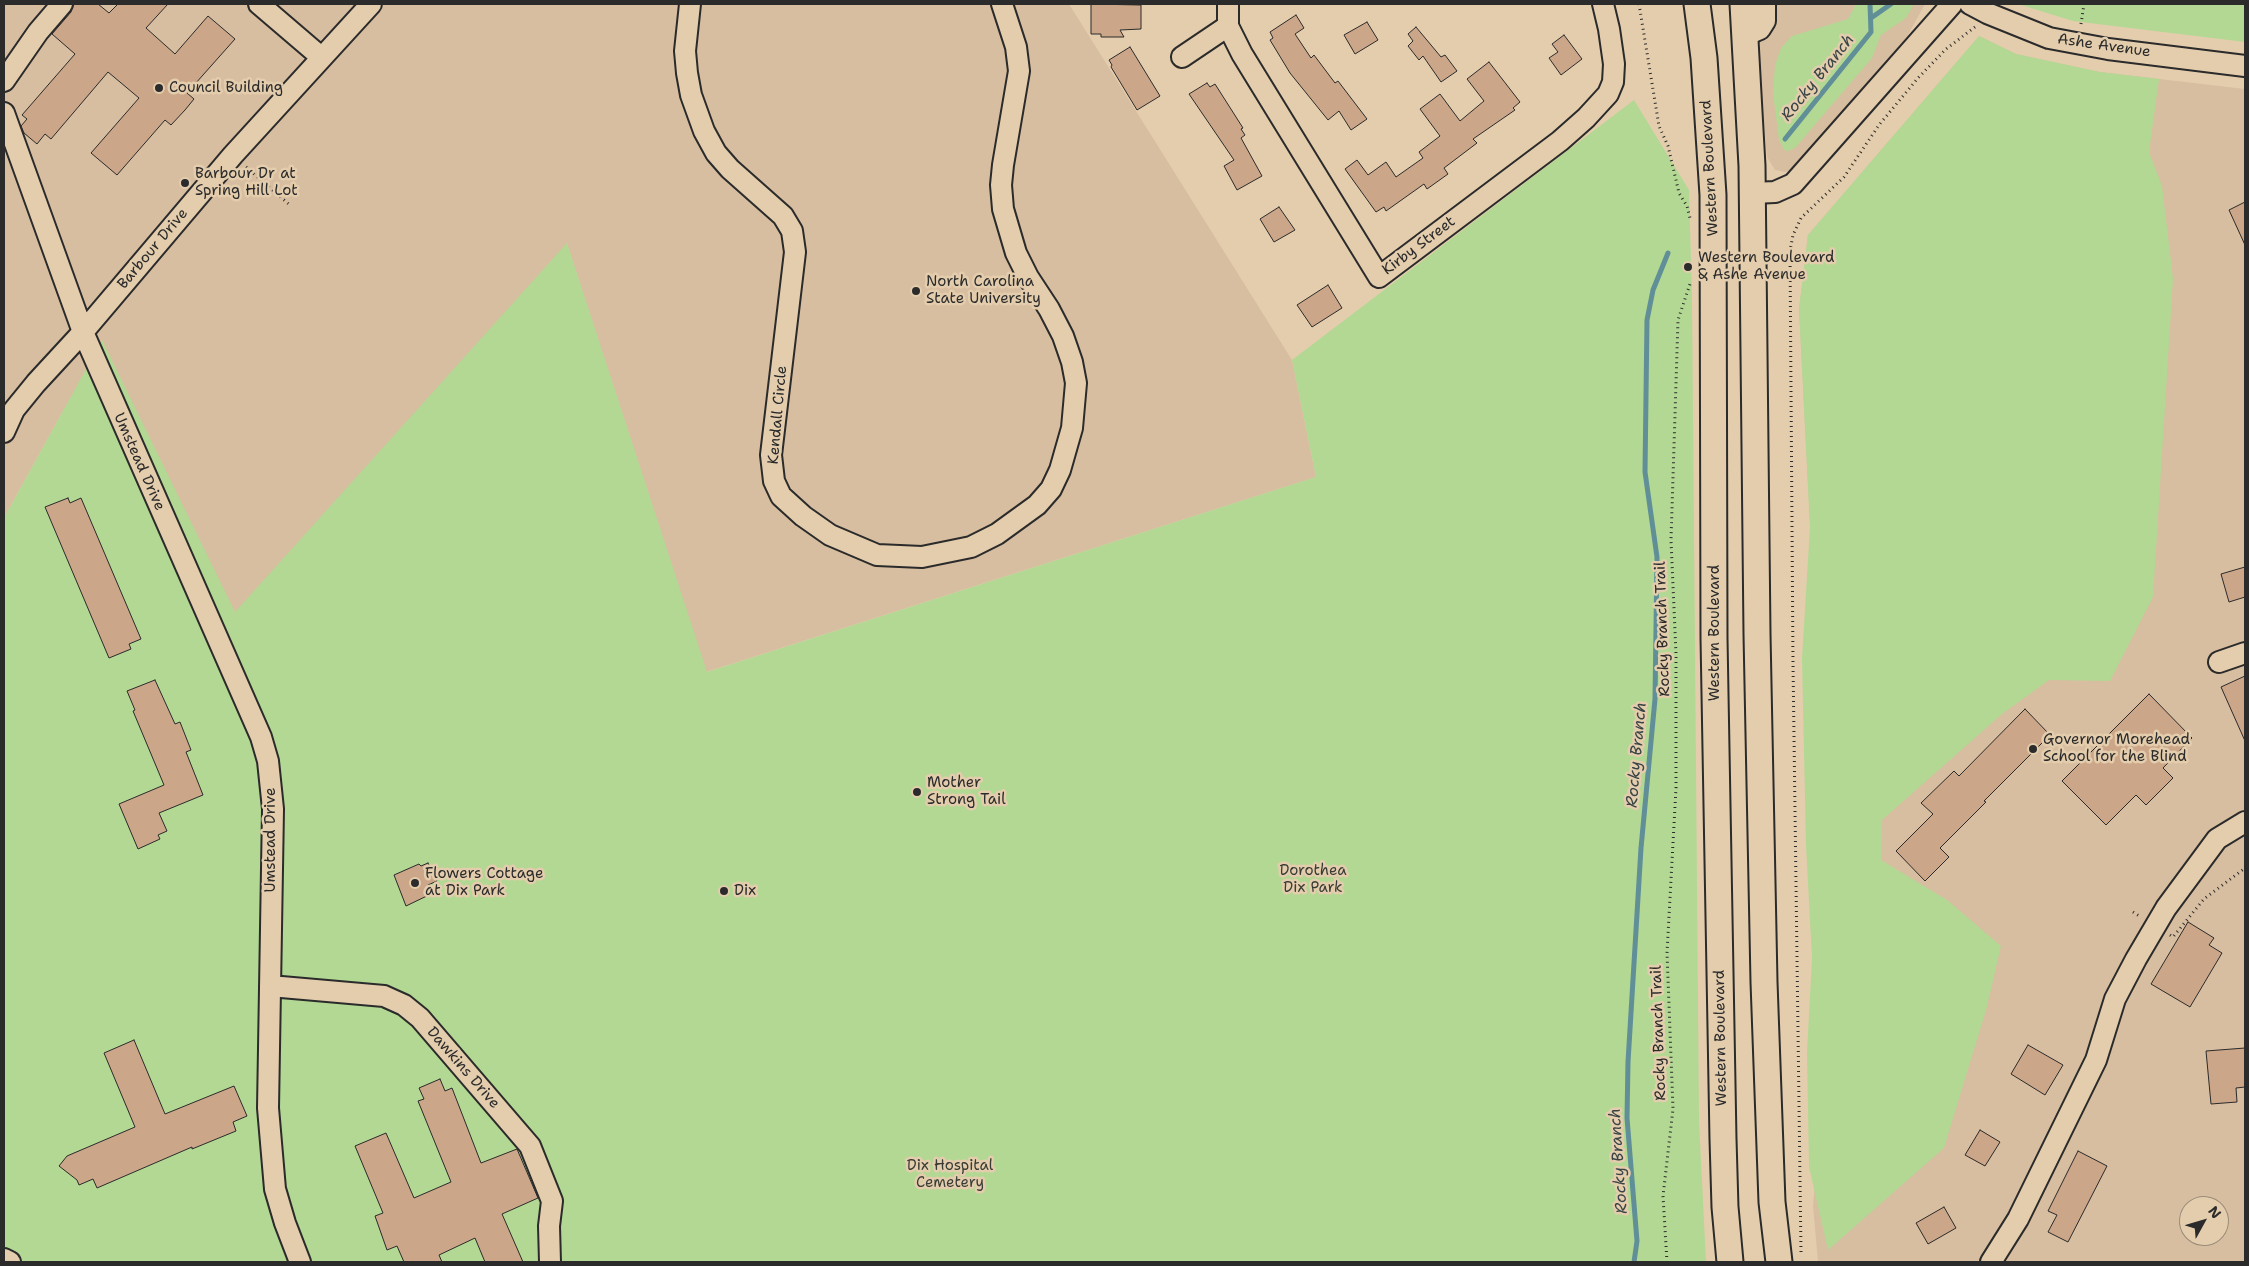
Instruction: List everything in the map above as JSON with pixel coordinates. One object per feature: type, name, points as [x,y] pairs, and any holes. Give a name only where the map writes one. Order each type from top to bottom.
[{"type":"main road","name":"Western Boulevard","points":[[1697,4],[1705,67],[1713,195],[1714,638],[1723,1139],[1725,1207],[1730,1262]]},
{"type":"main road","points":[[1743,4],[1753,193],[1757,634],[1764,982],[1772,1202],[1790,1259]]},
{"type":"main road","points":[[1713,195],[1753,193]]},
{"type":"street","points":[[4,81],[38,32],[62,4]]},
{"type":"street","points":[[259,4],[321,57]]},
{"type":"street","name":"Barbour Drive","points":[[4,432],[14,410],[58,357],[83,332],[233,155],[371,4]]},
{"type":"street","name":"Kendall Circle","points":[[690,4],[685,50],[687,73],[691,95],[704,131],[716,154],[782,216],[792,231],[795,252],[771,455],[774,481],[781,496],[803,516],[830,535],[877,554],[922,557],[971,547],[997,534],[1037,505],[1051,489],[1060,470],[1072,428],[1076,383],[1072,362],[1063,336],[1016,253],[1003,209],[1002,164],[1019,71],[1016,48],[1002,4]]},
{"type":"street","name":"Kirby Street","points":[[1228,4],[1228,26],[1242,54],[1379,277],[1560,141],[1586,118],[1608,94],[1614,82],[1614,64],[1603,4]]},
{"type":"street","points":[[1746,35],[1760,28],[1765,20],[1765,4]]},
{"type":"street","points":[[1753,193],[1775,192],[1793,184],[1952,4]]},
{"type":"street","name":"Ashe Avenue","points":[[1970,4],[1987,13],[2049,38],[2108,49],[2245,66]]},
{"type":"street","points":[[1182,58],[1228,26]]},
{"type":"street","name":"Umstead Drive","points":[[4,113],[83,332],[262,738],[269,770],[273,809],[268,1108],[275,1188],[285,1223],[300,1262]]},
{"type":"street","points":[[2219,662],[2245,653]]},
{"type":"street","points":[[1998,1260],[2096,1060],[2116,999],[2136,959],[2166,908],[2218,839],[2245,822]]},
{"type":"street","name":"Dawkins Drive","points":[[270,986],[384,996],[404,1005],[420,1018],[530,1146],[552,1200],[549,1226],[550,1262]]},
{"type":"street","points":[[4,1259],[10,1262]]},
{"type":"path","points":[[1639,4],[1659,126],[1668,146],[1679,193],[1687,206],[1691,220]]},
{"type":"path","points":[[2081,24],[2084,4]]},
{"type":"path","points":[[1790,1259],[1793,693],[1790,251],[1793,234],[1801,218],[1840,182],[1880,125],[1918,78],[1946,49],[1976,26]]},
{"type":"path","points":[[233,155],[291,206]]},
{"type":"path","name":"Rocky Branch Trail","points":[[1667,1262],[1663,1196],[1673,1109],[1668,953],[1676,788],[1676,654],[1671,540],[1678,320],[1692,275]]},
{"type":"shaded area","points":[[4,4],[1069,4],[1292,360],[1316,477],[706,672],[567,244],[591,1262],[47,1262],[63,411],[4,518]]},
{"type":"shaded area","points":[[1753,4],[1925,4],[1908,35],[1891,57],[1800,163],[1792,170],[1785,172],[1775,170],[1767,157]]},
{"type":"shaded area","name":"Governor Morehead School for the Blind","points":[[1979,36],[2016,54],[2100,72],[2245,89],[2245,1262],[1818,1262],[1813,1206],[1833,972],[1799,309],[1808,235]]},
{"type":"green space","points":[[1856,4],[1914,4],[1906,18],[1881,35],[1872,58],[1795,148],[1788,151],[1784,150],[1779,140],[1773,93],[1775,65],[1781,48],[1792,36],[1848,19]]},
{"type":"green space","points":[[2018,4],[2245,4],[2245,42],[2073,21]]},
{"type":"green space","points":[[1979,36],[2016,54],[2100,72],[2159,79],[2149,152],[2162,186],[2173,279],[2153,597],[2110,681],[2049,680],[2002,714],[1882,820],[1881,860],[1947,900],[2001,946],[1986,1010],[1944,1148],[1828,1250],[1809,1167],[1807,1052],[1812,958],[1806,845],[1802,658],[1810,527],[1799,309],[1808,235]]},
{"type":"green space","name":"Dorothea Dix Park","points":[[1634,100],[1689,190],[1692,298],[1699,1121],[1706,1262],[4,1262],[4,518],[102,340],[235,612],[567,243],[707,672],[1316,477],[1292,360]]},
{"type":"building","name":"Council Building","points":[[74,4],[98,4],[109,13],[118,4],[168,4],[146,28],[175,54],[208,16],[235,39],[187,93],[194,99],[185,110],[171,125],[165,120],[117,175],[91,153],[139,98],[108,72],[51,139],[45,134],[37,144],[24,133],[21,126],[27,119],[22,115],[75,54],[52,34],[71,12]]},
{"type":"building","points":[[1091,4],[1141,5],[1141,29],[1120,30],[1124,37],[1101,37],[1101,34],[1091,34]]},
{"type":"building","points":[[1296,15],[1304,28],[1295,34],[1311,58],[1314,55],[1335,83],[1338,81],[1367,119],[1351,130],[1339,111],[1328,120],[1290,73],[1270,40],[1273,38],[1270,32]]},
{"type":"building","points":[[1367,22],[1378,40],[1355,54],[1344,35]]},
{"type":"building","points":[[1416,27],[1441,57],[1445,55],[1457,71],[1441,82],[1423,56],[1419,60],[1408,46],[1413,41],[1408,34]]},
{"type":"building","points":[[1564,35],[1582,59],[1561,75],[1549,58],[1558,52],[1552,44]]},
{"type":"building","points":[[1130,47],[1160,96],[1137,110],[1111,67],[1112,65],[1109,60]]},
{"type":"building","points":[[1489,62],[1520,102],[1513,108],[1515,110],[1473,139],[1477,143],[1444,168],[1448,174],[1427,189],[1424,184],[1386,211],[1384,207],[1376,212],[1345,169],[1357,160],[1368,175],[1386,162],[1396,177],[1423,158],[1419,152],[1440,136],[1420,109],[1440,94],[1460,121],[1484,101],[1467,79]]},
{"type":"building","points":[[1207,83],[1210,87],[1215,84],[1243,128],[1241,129],[1245,135],[1241,138],[1262,176],[1237,190],[1224,166],[1234,160],[1189,94]]},
{"type":"building","points":[[2245,202],[2245,245],[2229,210]]},
{"type":"building","points":[[1279,207],[1295,230],[1274,242],[1260,219]]},
{"type":"building","points":[[1328,285],[1342,308],[1312,327],[1297,305]]},
{"type":"building","points":[[68,498],[70,503],[81,498],[141,639],[129,644],[131,649],[109,658],[45,507]]},
{"type":"building","points":[[2245,567],[2245,597],[2229,602],[2221,574]]},
{"type":"building","points":[[2245,676],[2245,741],[2221,687]]},
{"type":"building","points":[[155,680],[175,724],[180,722],[191,750],[186,752],[203,795],[159,813],[167,831],[158,835],[160,839],[138,849],[119,804],[164,785],[133,711],[135,710],[127,691]]},
{"type":"building","points":[[2149,694],[2192,738],[2163,768],[2173,778],[2146,805],[2136,795],[2106,825],[2062,781]]},
{"type":"building","points":[[2025,709],[2050,735],[1940,848],[1949,857],[1925,881],[1896,851],[1933,814],[1921,803],[1954,771],[1959,776]]},
{"type":"building","name":"Flowers Cottage at Dix Park","points":[[428,863],[437,881],[428,885],[433,893],[406,906],[394,875],[419,864],[421,866]]},
{"type":"building","points":[[2188,922],[2214,938],[2209,945],[2222,953],[2190,1007],[2151,984]]},
{"type":"building","points":[[134,1040],[165,1114],[234,1086],[247,1116],[233,1122],[236,1131],[192,1149],[192,1147],[97,1188],[93,1179],[79,1185],[77,1180],[59,1166],[67,1156],[135,1127],[104,1053]]},
{"type":"building","points":[[2028,1045],[2063,1065],[2045,1095],[2011,1074]]},
{"type":"building","points":[[2245,1048],[2245,1087],[2236,1088],[2237,1102],[2211,1104],[2206,1051]]},
{"type":"building","points":[[440,1079],[445,1091],[452,1088],[481,1163],[517,1149],[538,1198],[502,1214],[523,1262],[485,1262],[475,1238],[439,1255],[442,1262],[404,1262],[397,1246],[387,1250],[375,1216],[383,1213],[355,1146],[386,1133],[414,1198],[451,1182],[418,1101],[424,1099],[419,1088]]},
{"type":"building","points":[[1980,1130],[2000,1142],[1985,1166],[1965,1155]]},
{"type":"building","points":[[2078,1151],[2107,1166],[2068,1242],[2048,1232],[2057,1215],[2048,1211]]},
{"type":"building","points":[[1944,1207],[1956,1228],[1928,1244],[1916,1223]]},
{"type":"waterway","name":"Rocky Branch","points":[[1785,139],[1871,32],[1870,4]]},
{"type":"waterway","points":[[1871,18],[1891,4]]},
{"type":"waterway","name":"Rocky Branch","points":[[1634,1262],[1637,1241],[1627,1118],[1628,1062],[1641,848],[1655,699],[1657,557],[1645,472],[1647,320],[1653,290],[1668,253]]},
{"type":"place","name":"Council Building","points":[[159,88]]},
{"type":"place","name":"Barbour Dr at Spring Hill Lot","points":[[185,183]]},
{"type":"place","name":"Western Boulevard & Ashe Avenue","points":[[1688,267]]},
{"type":"place","name":"North Carolina State University","points":[[916,291]]},
{"type":"place","name":"Governor Morehead School for the Blind","points":[[2033,749]]},
{"type":"place","name":"Mother Strong Tail","points":[[917,792]]},
{"type":"place","name":"Flowers Cottage at Dix Park","points":[[415,883]]},
{"type":"place","name":"Dix","points":[[724,891]]},
{"type":"park label","name":"Dix Hospital Cemetery","points":[[950,1174]]}]
